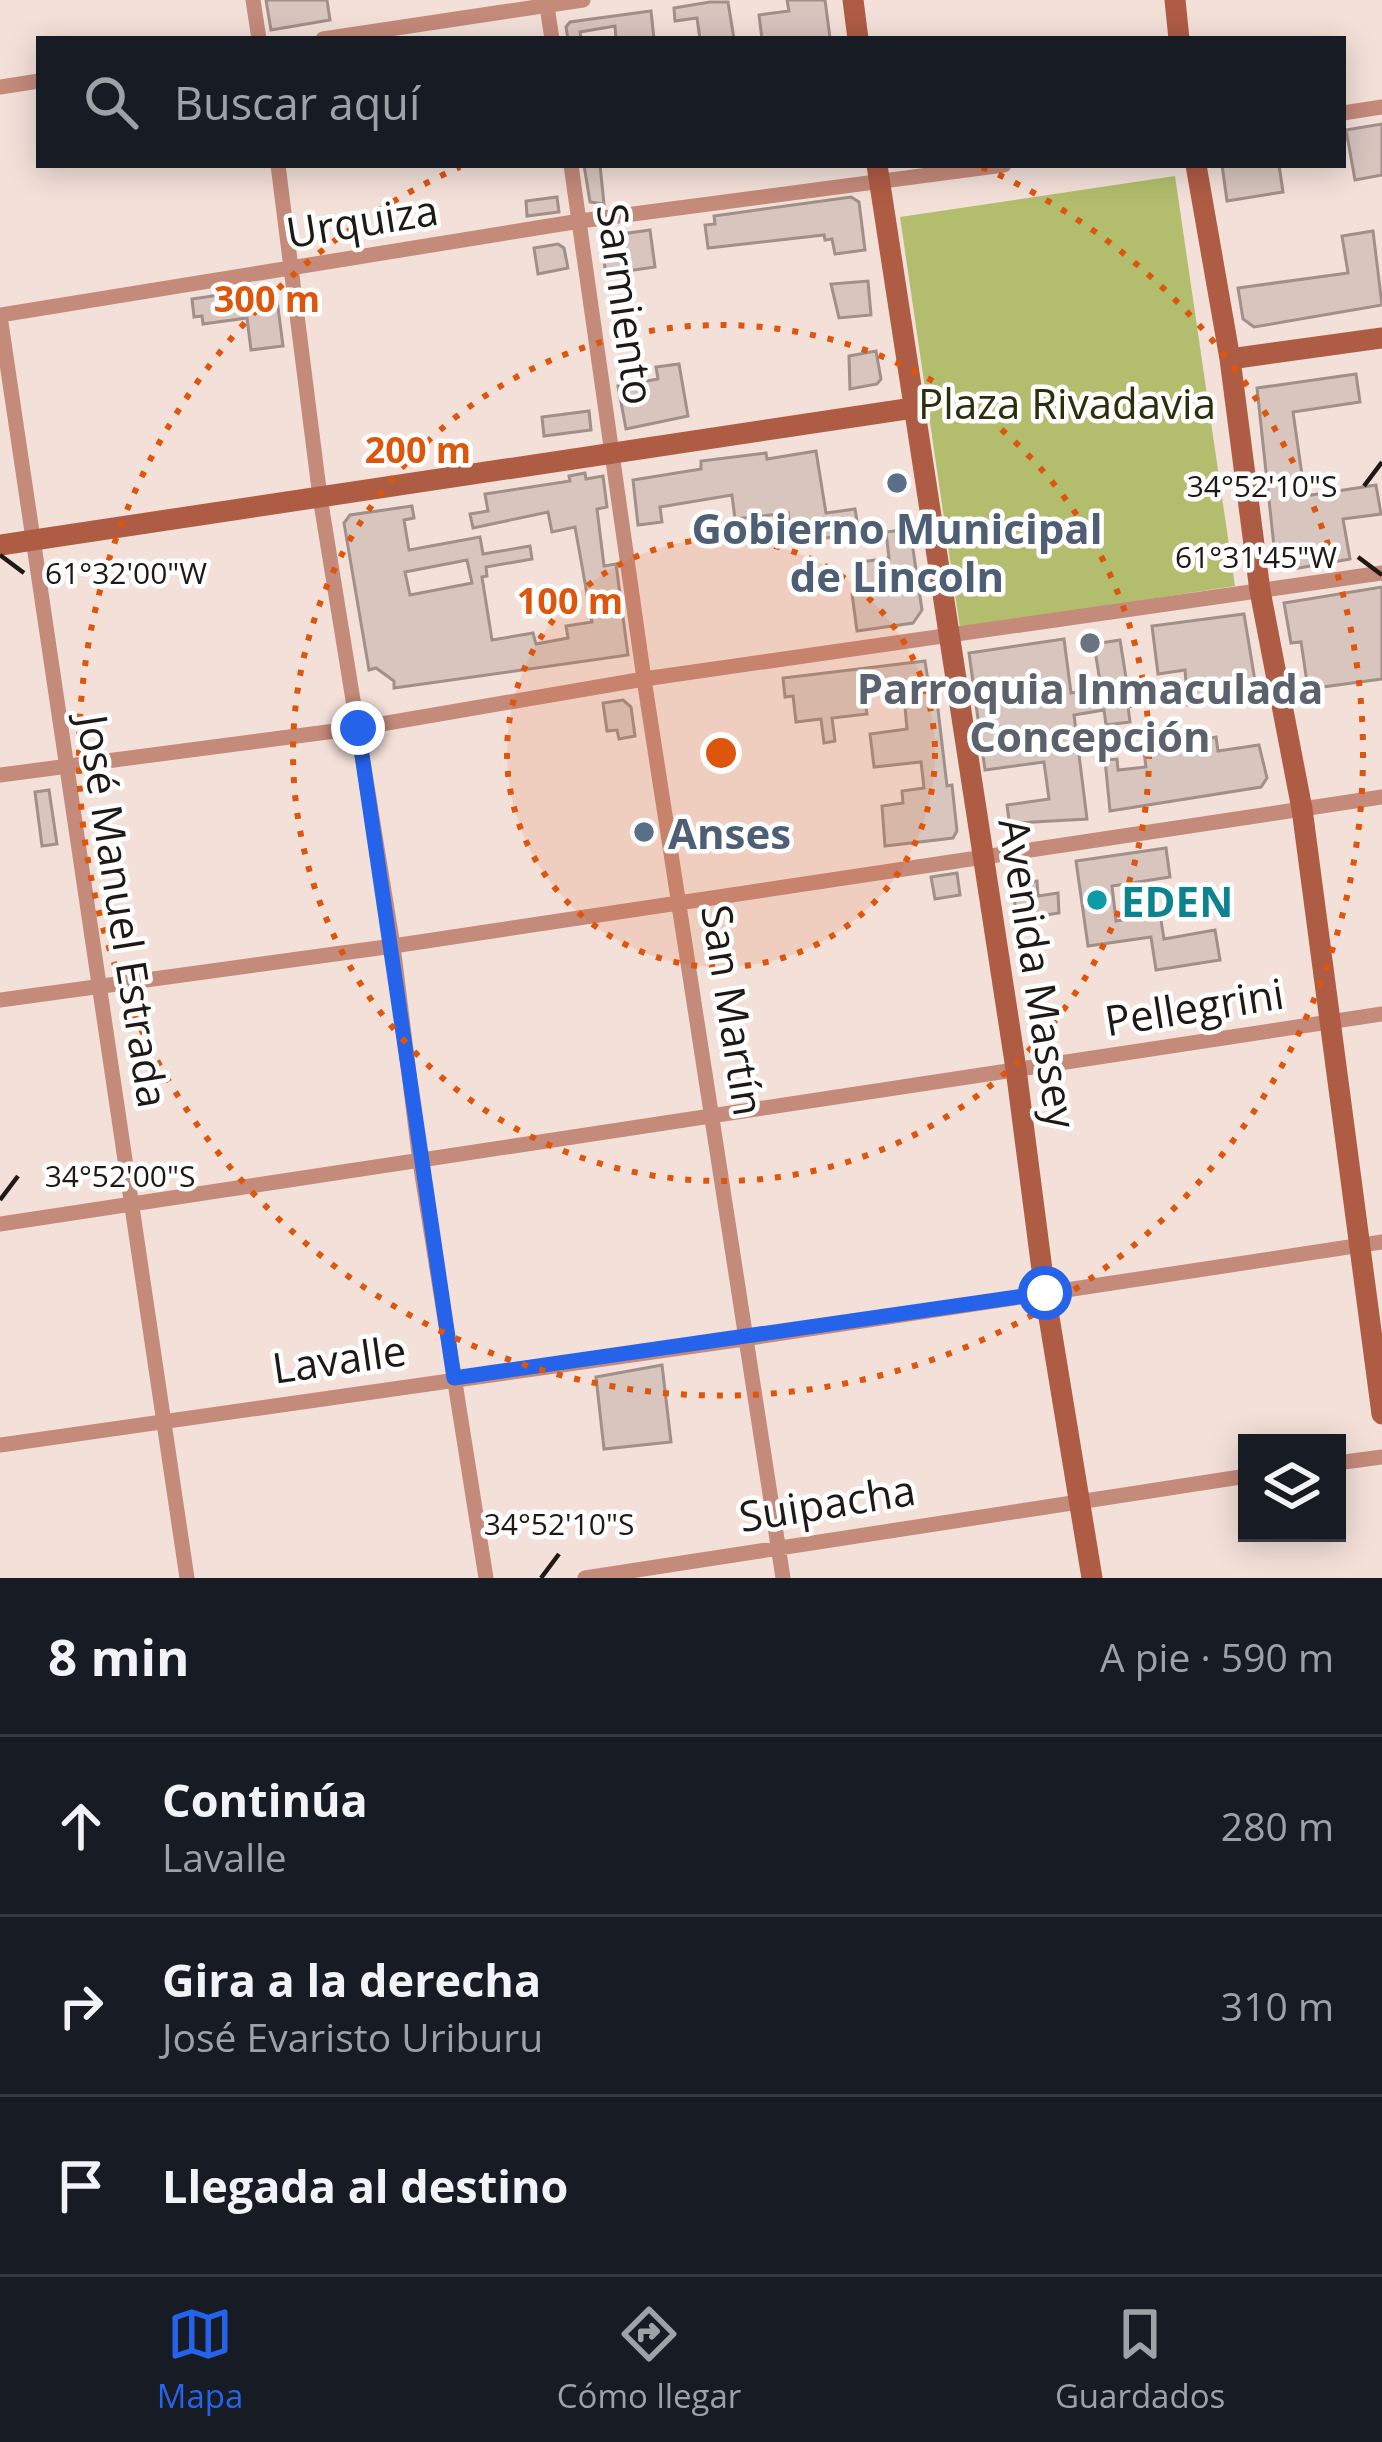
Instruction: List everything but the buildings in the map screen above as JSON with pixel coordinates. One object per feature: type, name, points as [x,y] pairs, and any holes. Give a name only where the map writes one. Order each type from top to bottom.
[{"type":"main road","points":[[853,0],[859,36]]},
{"type":"main road","points":[[1174,0],[1179,36]]},
{"type":"main road","points":[[1197,168],[1230,359],[1260,591],[1302,809],[1331,1022],[1371,1244],[1382,1414]]},
{"type":"main road","name":"Avenida Massey","points":[[878,174],[1016,1069],[1045,1293],[1093,1578]]},
{"type":"main road","points":[[1230,359],[1382,338]]},
{"type":"main road","points":[[0,545],[913,408]]},
{"type":"street","points":[[253,0],[259,36]]},
{"type":"street","points":[[341,36],[583,0]]},
{"type":"street","points":[[546,2],[552,36]]},
{"type":"street","points":[[0,87],[36,82]]},
{"type":"street","points":[[1346,113],[1382,107]]},
{"type":"street","points":[[278,168],[320,497],[393,946],[485,1578]]},
{"type":"street","name":"Sarmiento","points":[[571,168],[611,452]]},
{"type":"street","name":"Urquiza","points":[[0,316],[878,174],[962,168]]},
{"type":"street","name":"José Manuel Estrada","points":[[0,316],[188,1578]]},
{"type":"street","name":"San Martín","points":[[611,452],[783,1578]]},
{"type":"street","points":[[0,775],[358,728],[644,679],[1382,573]]},
{"type":"street","points":[[0,1000],[393,946],[1382,797]]},
{"type":"street","name":"Pellegrini","points":[[0,1224],[1382,1014]]},
{"type":"street","name":"Lavalle","points":[[0,1445],[1371,1244]]},
{"type":"street","points":[[1346,1462],[1382,1457]]},
{"type":"street","name":"Suipacha","points":[[585,1578],[1238,1477]]},
{"type":"green space","name":"Plaza Rivadavia","points":[[1175,176],[1235,586],[960,628],[900,217]]},
{"type":"place","name":"Gobierno Municipal de Lincoln","points":[[897,483]]},
{"type":"place","name":"Parroquia Inmaculada Concepción","points":[[1090,643]]},
{"type":"place","name":"Anses","points":[[644,832]]},
{"type":"place","name":"EDEN","points":[[1097,900]]},
{"type":"route","points":[[358,728],[454,1378],[1045,1293]]}]
